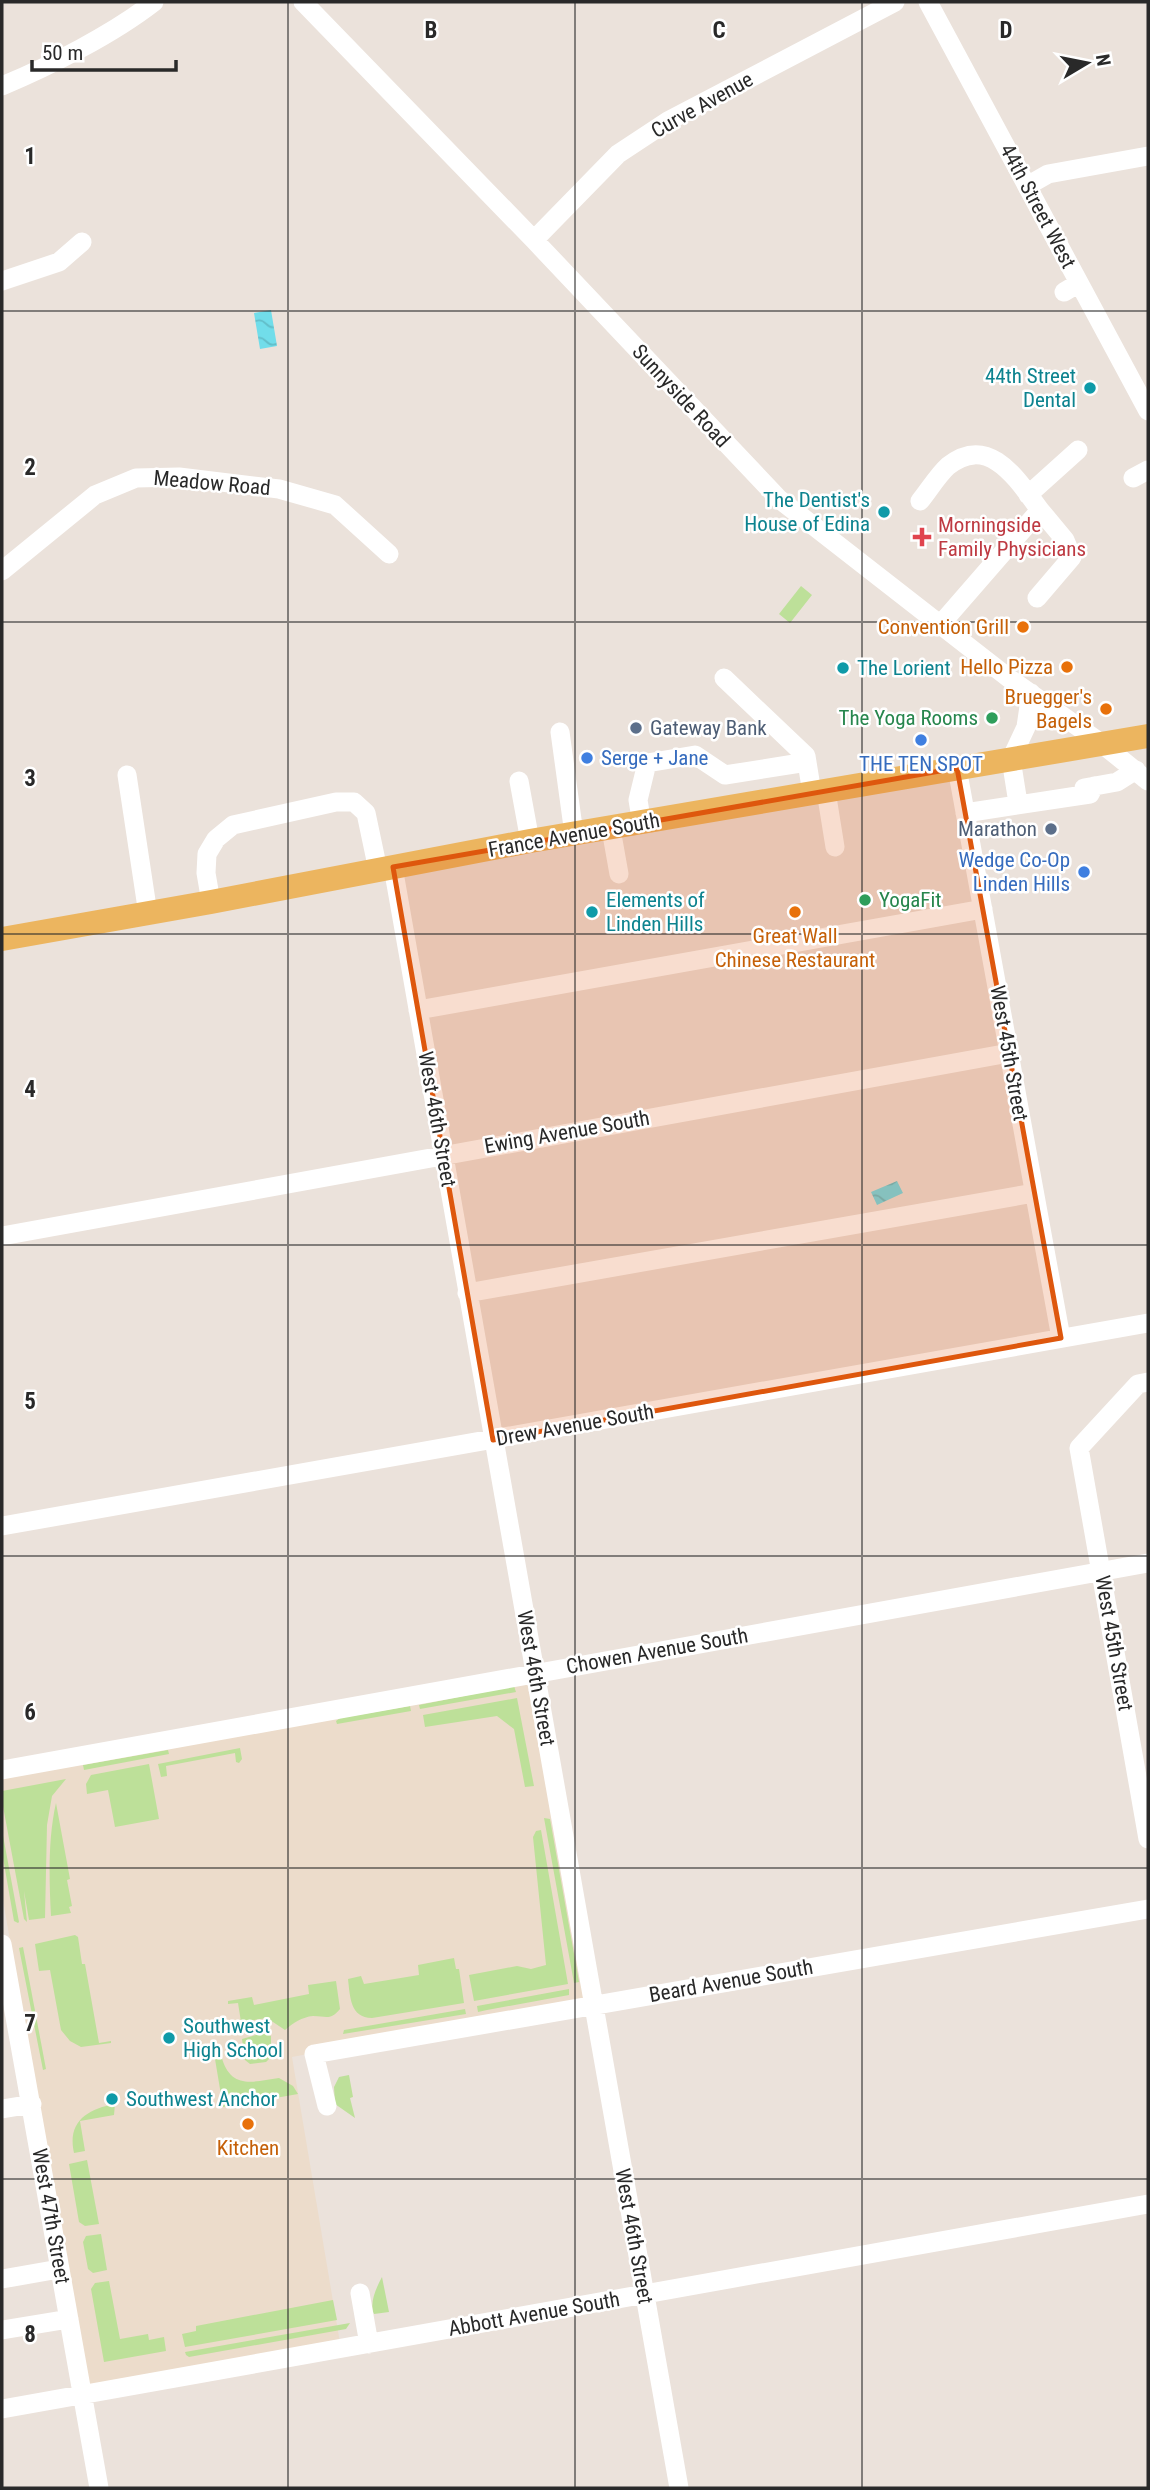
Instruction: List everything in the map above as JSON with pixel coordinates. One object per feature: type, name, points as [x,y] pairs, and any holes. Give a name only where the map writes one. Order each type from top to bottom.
[{"type":"main road","name":"France Avenue South","points":[[2,939],[530,841],[1148,736]]},
{"type":"street","points":[[2,86],[31,74],[134,17],[154,2]]},
{"type":"street","name":"Sunnyside Road","points":[[303,2],[534,240],[779,499],[940,625],[1142,776]]},
{"type":"street","name":"Curve Avenue","points":[[534,240],[618,154],[668,121],[895,2]]},
{"type":"street","name":"44th Street West","points":[[928,2],[1027,186],[1072,287],[1101,342],[1148,411]]},
{"type":"street","points":[[1027,186],[1048,174],[1148,156]]},
{"type":"street","points":[[2,281],[60,262],[82,242]]},
{"type":"street","points":[[940,625],[1034,502],[1079,450]]},
{"type":"street","points":[[920,501],[948,466],[967,457],[991,457],[1009,470],[1065,540],[1072,557],[1037,598]]},
{"type":"street","name":"Meadow Road","points":[[2,570],[95,495],[136,478],[179,477],[279,489],[335,505],[389,554]]},
{"type":"street","points":[[724,678],[807,756],[835,848]]},
{"type":"street","points":[[1018,803],[1011,759],[1026,727],[1031,693]]},
{"type":"street","points":[[560,732],[574,834]]},
{"type":"street","points":[[642,824],[638,800],[647,763],[695,755],[725,775],[807,762]]},
{"type":"street","name":"West 45th Street","points":[[957,768],[1060,1338]]},
{"type":"street","points":[[127,775],[148,914]]},
{"type":"street","points":[[965,813],[1142,776]]},
{"type":"street","points":[[519,782],[530,841]]},
{"type":"street","name":"West 46th Street","points":[[211,902],[206,873],[207,854],[216,839],[233,825],[336,802],[354,802],[366,813],[386,869],[418,1010],[679,2488]]},
{"type":"street","points":[[611,829],[619,874]]},
{"type":"street","points":[[418,1010],[983,909]]},
{"type":"street","name":"Ewing Avenue South","points":[[2,1236],[1009,1053]]},
{"type":"street","points":[[467,1293],[1034,1193]]},
{"type":"street","name":"Drew Avenue South","points":[[2,1526],[1148,1323]]},
{"type":"street","name":"West 45th Street","points":[[1148,1382],[1138,1384],[1079,1448],[1101,1572],[1141,1759],[1148,1839]]},
{"type":"street","name":"Chowen Avenue South","points":[[2,1770],[1148,1563]]},
{"type":"street","name":"Beard Avenue South","points":[[327,2106],[314,2054],[1148,1909]]},
{"type":"street","name":"West 47th Street","points":[[2,1944],[99,2488]]},
{"type":"street","points":[[2,2109],[32,2104]]},
{"type":"street","name":"Abbott Avenue South","points":[[2,2409],[1148,2204]]},
{"type":"street","points":[[2,2279],[59,2269]]},
{"type":"street","points":[[360,2293],[369,2344]]},
{"type":"street","points":[[2,2330],[69,2319]]},
{"type":"highlighted area","points":[[957,768],[1061,1338],[493,1440],[393,867]]},
{"type":"shaded area","name":"Southwest High School","points":[[530,1680],[586,2002],[292,2057],[340,2343],[87,2388],[2,1894],[2,1778]]},
{"type":"green space","points":[[801,586],[812,595],[790,623],[779,614]]},
{"type":"green space","points":[[514,1686],[516,1692],[420,1709],[419,1705]]},
{"type":"green space","points":[[517,1698],[534,1786],[525,1787],[514,1729],[497,1716],[425,1727],[423,1715]]},
{"type":"green space","points":[[410,1706],[411,1711],[337,1724],[336,1721],[340,1718]]},
{"type":"green space","points":[[240,1748],[242,1759],[239,1763],[236,1762],[235,1753],[166,1766],[167,1776],[161,1777],[158,1764]]},
{"type":"green space","points":[[168,1750],[169,1754],[84,1770],[83,1765]]},
{"type":"green space","points":[[149,1764],[159,1819],[115,1827],[108,1790],[87,1794],[86,1784],[91,1775]]},
{"type":"green space","points":[[66,1779],[52,1796],[47,1825],[45,1918],[29,1920],[24,1891],[27,1922],[24,1919],[2,1791]]},
{"type":"green space","points":[[56,1803],[70,1879],[67,1880],[72,1906],[69,1907],[71,1913],[51,1916],[50,1845]]},
{"type":"green space","points":[[544,1818],[550,1819],[579,1982],[574,1983]]},
{"type":"green space","points":[[2,1830],[18,1923],[14,1921],[2,1852]]},
{"type":"green space","points":[[541,1830],[568,1984],[474,2001],[469,1975],[517,1966],[531,1969],[546,1965],[533,1837],[536,1831]]},
{"type":"green space","points":[[75,1935],[78,1937],[82,1964],[85,1964],[99,2043],[111,2043],[81,2047],[70,2041],[61,2030],[50,1970],[39,1971],[35,1944]]},
{"type":"green space","points":[[23,1947],[46,2069],[43,2070],[19,1948]]},
{"type":"green space","points":[[454,1958],[456,1969],[459,1969],[464,2003],[372,2018],[359,2014],[352,2005],[348,1979],[361,1976],[364,1984],[419,1975],[418,1965]]},
{"type":"green space","points":[[336,1981],[340,2009],[337,2013],[328,2017],[305,2018],[285,2030],[267,2018],[241,2022],[238,2003],[228,2004],[228,2001],[252,1997],[254,2005],[309,1994],[308,1985]]},
{"type":"green space","points":[[569,1989],[569,1995],[478,2012],[477,2006]]},
{"type":"green space","points":[[465,2009],[466,2014],[343,2034],[344,2030]]},
{"type":"green space","points":[[263,2033],[271,2036],[271,2057],[266,2062],[250,2064],[245,2060],[242,2039]]},
{"type":"green space","points":[[221,2055],[230,2074],[236,2079],[251,2082],[279,2078],[293,2086],[298,2094],[223,2107],[215,2059]]},
{"type":"green space","points":[[349,2075],[353,2097],[350,2098],[355,2118],[335,2104],[334,2087],[339,2077]]},
{"type":"green space","points":[[115,2104],[114,2115],[80,2121],[85,2151],[74,2153],[74,2133],[77,2125],[81,2119],[96,2109]]},
{"type":"green space","points":[[87,2160],[99,2224],[85,2226],[79,2222],[69,2164]]},
{"type":"green space","points":[[101,2234],[107,2270],[93,2273],[88,2269],[83,2242],[86,2236]]},
{"type":"green space","points":[[382,2277],[389,2312],[374,2314],[373,2301]]},
{"type":"green space","points":[[109,2281],[120,2339],[148,2334],[149,2340],[164,2337],[166,2351],[104,2362],[91,2289],[95,2283]]},
{"type":"green space","points":[[333,2300],[337,2320],[185,2347],[182,2334],[196,2331],[196,2326]]},
{"type":"green space","points":[[350,2323],[346,2329],[189,2357],[185,2352]]},
{"type":"water","points":[[271,310],[277,346],[260,349],[254,313]]},
{"type":"water","points":[[897,1181],[903,1193],[877,1205],[871,1192]]},
{"type":"place","name":"44th Street Dental","points":[[1090,388]]},
{"type":"place","name":"The Dentist's House of Edina","points":[[884,512]]},
{"type":"place","name":"Morningside Family Physicians","points":[[922,537]]},
{"type":"place","name":"Convention Grill","points":[[1023,627]]},
{"type":"place","name":"Hello Pizza","points":[[1067,667]]},
{"type":"place","name":"The Lorient","points":[[843,668]]},
{"type":"place","name":"Bruegger's Bagels","points":[[1106,709]]},
{"type":"place","name":"The Yoga Rooms","points":[[992,718]]},
{"type":"place","name":"Gateway Bank","points":[[636,728]]},
{"type":"place","name":"THE TEN SPOT","points":[[921,740]]},
{"type":"place","name":"Serge + Jane","points":[[587,758]]},
{"type":"place","name":"Marathon","points":[[1051,829]]},
{"type":"place","name":"Wedge Co-Op Linden Hills","points":[[1084,872]]},
{"type":"place","name":"YogaFit","points":[[865,900]]},
{"type":"place","name":"Elements of Linden Hills","points":[[592,912]]},
{"type":"place","name":"Great Wall Chinese Restaurant","points":[[795,912]]},
{"type":"place","name":"Southwest High School","points":[[169,2038]]},
{"type":"place","name":"Southwest Anchor","points":[[112,2099]]},
{"type":"place","name":"Kitchen","points":[[248,2124]]}]
